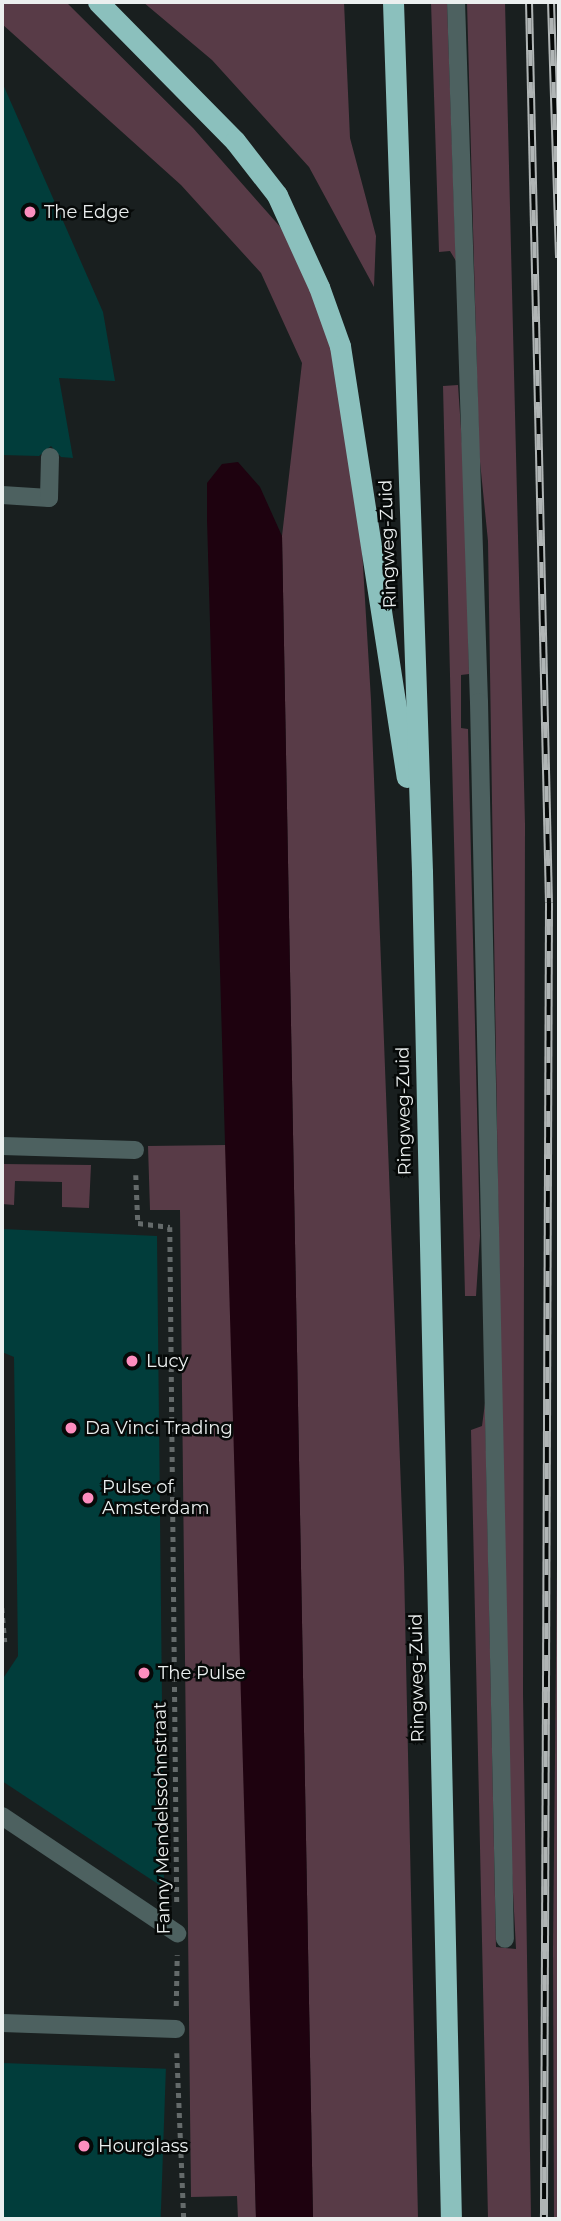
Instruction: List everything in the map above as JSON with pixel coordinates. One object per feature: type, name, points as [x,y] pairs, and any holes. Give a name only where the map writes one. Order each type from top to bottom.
[{"type":"highway","points":[[98,2],[260,174],[293,225],[319,287],[340,346],[422,872]]},
{"type":"highway","name":"Ringweg-Zuid","points":[[393,2],[422,872],[451,2219]]},
{"type":"street","points":[[456,2],[480,730],[505,1938]]},
{"type":"street","points":[[2,495],[49,498],[50,457]]},
{"type":"street","points":[[2,1146],[135,1150]]},
{"type":"street","points":[[2,1816],[177,1933]]},
{"type":"street","points":[[2,2023],[176,2029]]},
{"type":"path","name":"Fanny Mendelssohnstraat","points":[[135,1150],[138,1223],[170,1227],[176,2029],[184,2219]]},
{"type":"path","points":[[2,1608],[5,1642]]},
{"type":"shaded area","points":[[2,2],[66,2],[193,128],[283,230],[332,328],[362,549],[371,700],[404,1567],[418,2219],[313,2219],[282,536],[302,363],[261,273],[181,185],[2,24]]},
{"type":"shaded area","points":[[143,2],[344,2],[350,138],[376,236],[374,287],[309,167],[212,60]]},
{"type":"shaded area","points":[[431,2],[447,2],[456,261],[450,251],[439,252]]},
{"type":"shaded area","points":[[467,2],[505,2],[525,824],[523,1693],[531,2219],[488,2219],[471,1430],[482,1426],[485,1403],[496,1947],[516,1949],[507,1778],[488,541],[479,452]]},
{"type":"shaded area","points":[[458,385],[467,517],[469,674],[461,675],[461,728],[468,729],[480,1236],[476,1296],[465,1296],[443,386]]},
{"type":"shaded area","points":[[238,462],[260,487],[282,536],[313,2219],[256,2219],[207,519],[207,483],[222,464]]},
{"type":"shaded area","points":[[226,1145],[256,2219],[238,2219],[237,2196],[191,2197],[180,1210],[150,1210],[148,1146]]},
{"type":"shaded area","points":[[2,1164],[91,1165],[89,1208],[62,1207],[62,1182],[15,1181],[14,1205],[2,1204]]},
{"type":"shaded area","points":[[559,1371],[559,2219],[554,2219],[553,1949]]},
{"type":"building","name":"The Edge","points":[[2,82],[103,312],[115,381],[59,378],[73,458],[61,457],[51,446],[39,456],[2,455]]},
{"type":"building","name":"Pulse of Amsterdam","points":[[2,1229],[157,1236],[164,1888],[2,1781],[2,1680],[18,1656],[14,1357],[2,1352]]},
{"type":"building","name":"Hourglass","points":[[2,2063],[166,2069],[161,2219],[2,2219]]},
{"type":"railway","points":[[529,2],[549,903],[544,2219]]},
{"type":"railway","points":[[551,2],[559,258]]},
{"type":"place","name":"The Edge","points":[[30,212]]},
{"type":"place","name":"Lucy","points":[[132,1361]]},
{"type":"place","name":"Da Vinci Trading","points":[[71,1428]]},
{"type":"place","name":"Pulse of Amsterdam","points":[[88,1498]]},
{"type":"place","name":"The Pulse","points":[[144,1673]]},
{"type":"place","name":"Hourglass","points":[[84,2146]]}]
